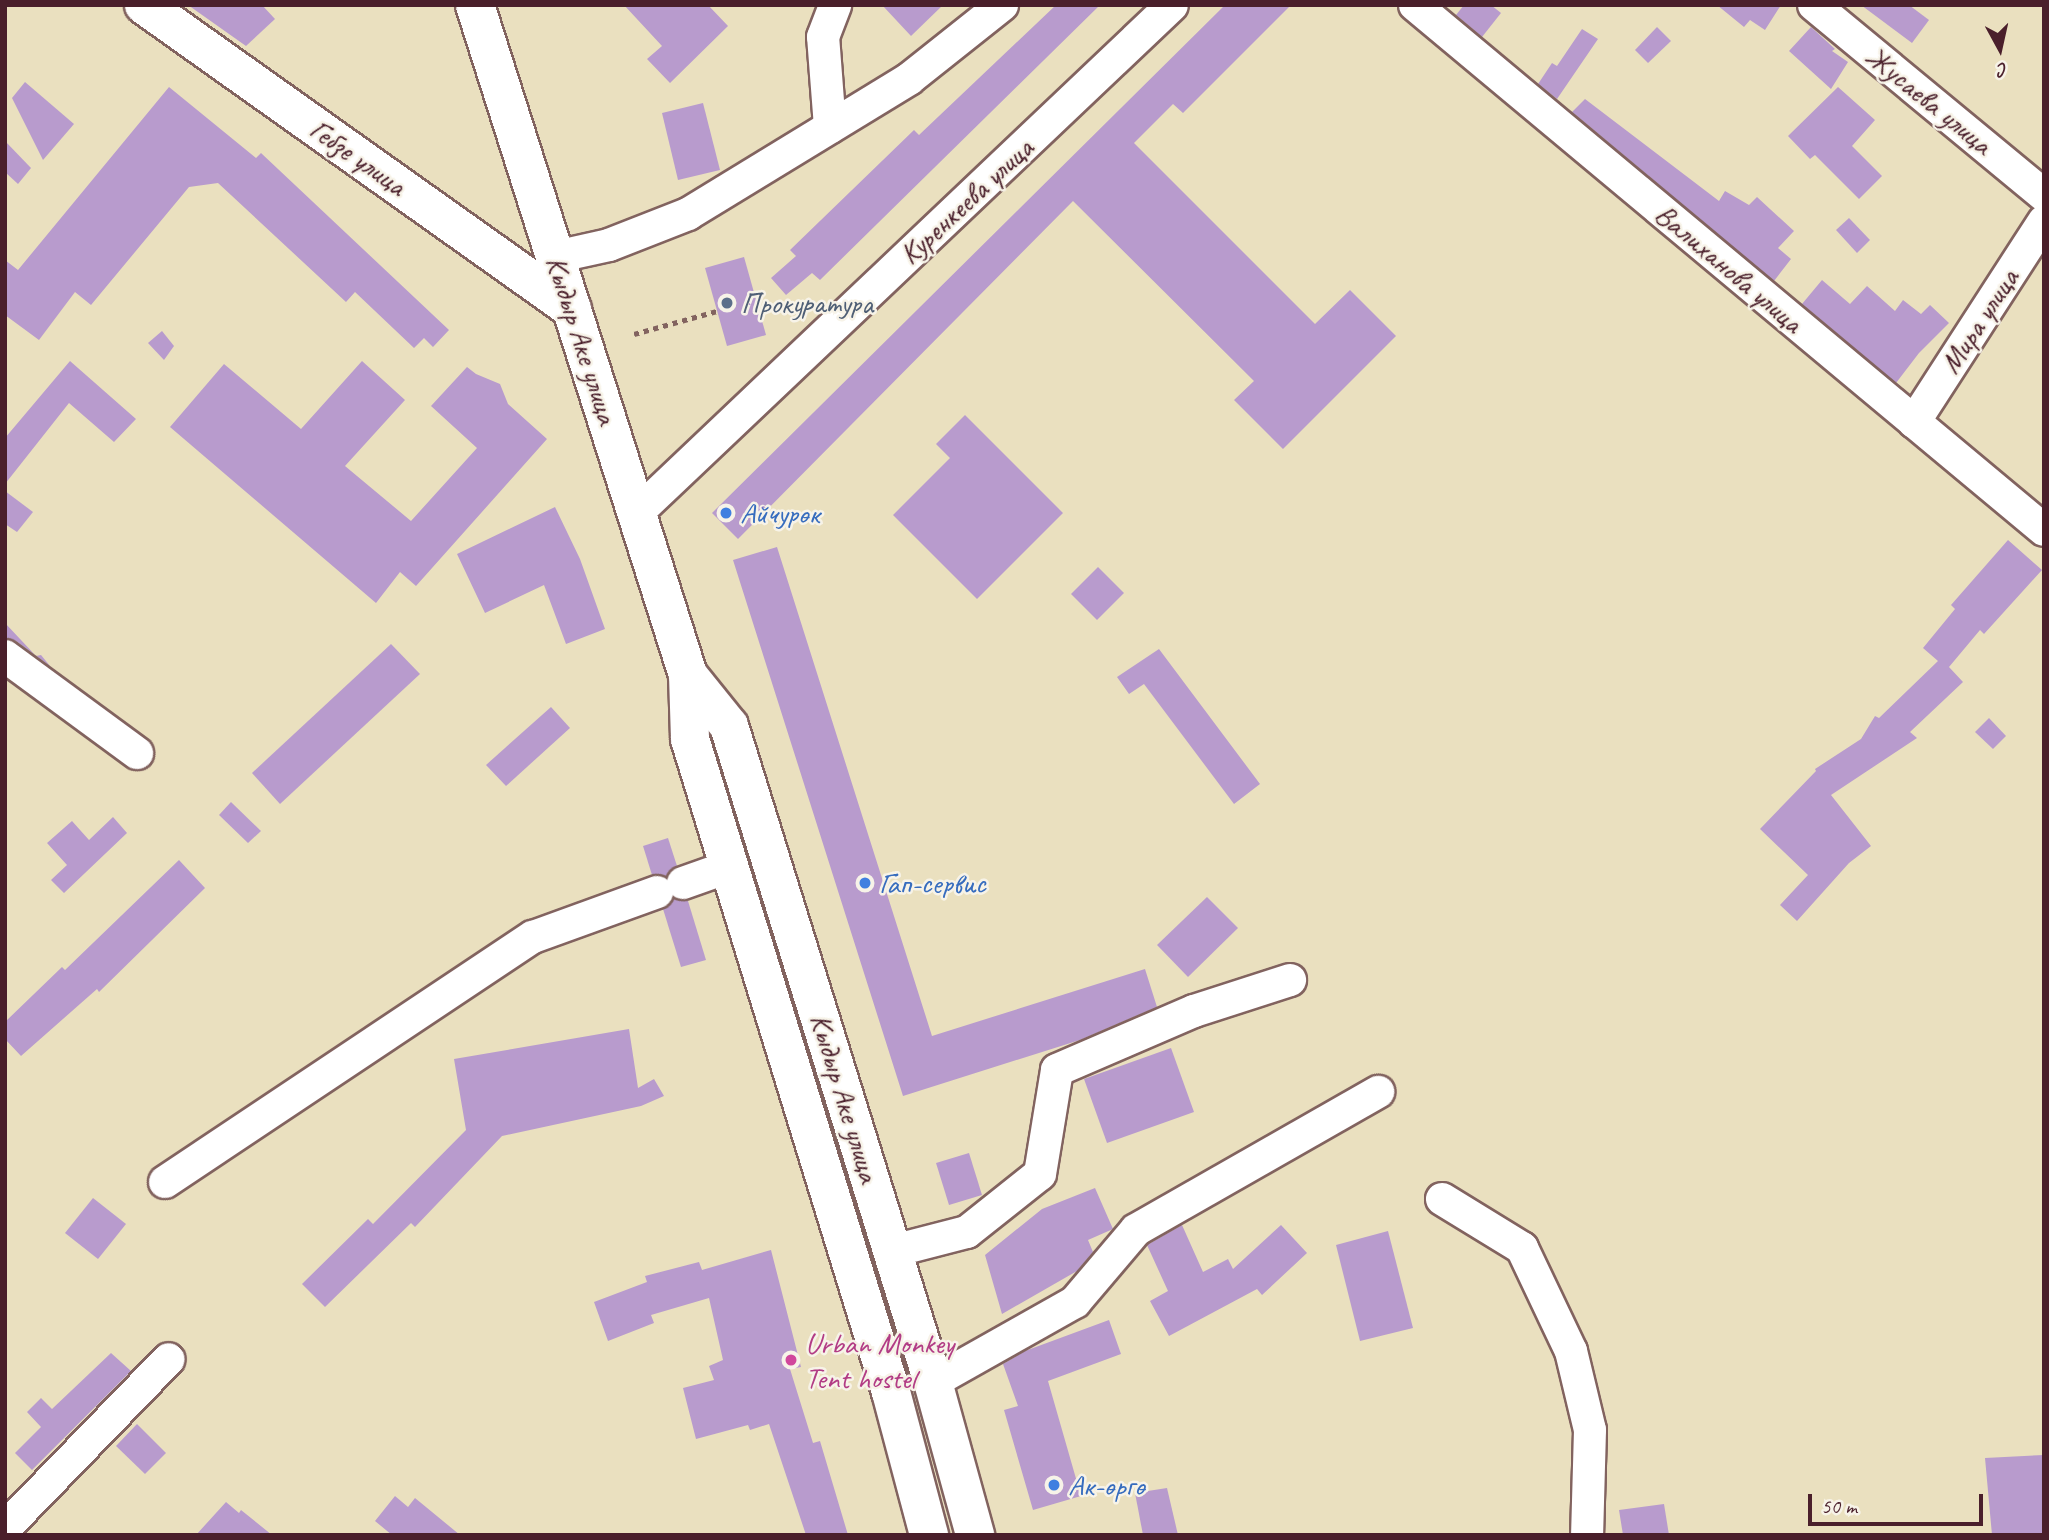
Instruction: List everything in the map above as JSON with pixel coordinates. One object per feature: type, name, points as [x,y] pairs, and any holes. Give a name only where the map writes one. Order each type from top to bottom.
[{"type":"main road","name":"Гебзе улица","points":[[144,5],[572,309]]},
{"type":"main road","name":"Кыдыр Аке улица","points":[[475,5],[688,675],[690,739],[891,1392],[928,1533]]},
{"type":"main road","name":"Кыдыр Аке улица","points":[[688,675],[729,726],[933,1382],[975,1535]]},
{"type":"main road","points":[[891,1392],[933,1382]]},
{"type":"street","points":[[830,127],[823,37],[835,5]]},
{"type":"street","points":[[555,257],[608,245],[688,214],[909,79],[1002,5]]},
{"type":"street","name":"Куренкеева улица","points":[[638,512],[1172,5]]},
{"type":"street","name":"Валиханова улица","points":[[1415,5],[2044,530]]},
{"type":"street","name":"Жусаева улица","points":[[1814,5],[2044,195]]},
{"type":"street","name":"Мира улица","points":[[1914,422],[2044,221]]},
{"type":"street","points":[[5,656],[137,753]]},
{"type":"street","points":[[165,1182],[533,937],[731,866]]},
{"type":"street","points":[[893,1251],[967,1232],[1040,1174],[1057,1070],[1194,1011],[1290,980]]},
{"type":"street","points":[[933,1382],[1075,1302],[1136,1230],[1378,1092]]},
{"type":"street","points":[[1442,1199],[1522,1248],[1571,1352],[1590,1430],[1587,1535]]},
{"type":"street","points":[[5,1528],[169,1359]]},
{"type":"path","points":[[634,334],[717,312]]},
{"type":"building","points":[[188,5],[262,5],[275,19],[246,46]]},
{"type":"building","points":[[624,5],[708,5],[728,26],[670,83],[647,59],[662,46]]},
{"type":"building","points":[[882,5],[943,5],[911,36]]},
{"type":"building","points":[[1056,5],[1100,5],[820,280],[812,273],[786,295],[771,278],[796,256],[790,250],[914,130],[919,135]]},
{"type":"building","points":[[1225,5],[1291,5],[1183,113],[1173,104],[1134,143],[1315,324],[1350,290],[1396,336],[1283,449],[1234,400],[1254,381],[1073,201],[738,539],[712,513]]},
{"type":"building","points":[[1464,5],[1491,5],[1501,13],[1482,37],[1456,15]]},
{"type":"building","points":[[1717,5],[1781,5],[1765,30],[1750,20],[1744,27]]},
{"type":"building","points":[[1861,5],[1909,5],[1929,20],[1912,43]]},
{"type":"building","points":[[1657,27],[1671,41],[1648,63],[1635,50]]},
{"type":"building","points":[[1811,27],[1835,49],[1832,51],[1848,62],[1831,89],[1789,51]]},
{"type":"building","points":[[1582,29],[1598,39],[1557,99],[1538,84],[1552,63],[1557,66]]},
{"type":"building","points":[[25,82],[74,124],[43,160],[12,98]]},
{"type":"building","points":[[169,87],[256,158],[261,153],[449,330],[433,347],[424,338],[414,348],[355,292],[346,302],[218,183],[189,187],[91,305],[75,292],[39,340],[5,315],[5,260],[18,270]]},
{"type":"building","points":[[1838,87],[1875,120],[1852,146],[1882,176],[1859,199],[1815,155],[1810,159],[1788,136]]},
{"type":"building","points":[[1585,99],[1719,201],[1725,191],[1749,205],[1757,197],[1794,231],[1778,248],[1791,259],[1774,281],[1572,112]]},
{"type":"building","points":[[703,103],[720,170],[678,180],[662,113]]},
{"type":"building","points":[[5,141],[31,168],[18,184],[5,172]]},
{"type":"building","points":[[1849,218],[1870,240],[1857,253],[1836,230]]},
{"type":"building","points":[[744,257],[766,335],[727,346],[705,268]]},
{"type":"building","points":[[1822,280],[1850,304],[1867,286],[1895,311],[1903,300],[1921,314],[1930,305],[1949,323],[1919,353],[1896,383],[1802,304]]},
{"type":"building","points":[[162,331],[174,346],[164,360],[148,343]]},
{"type":"building","points":[[70,361],[136,419],[114,442],[69,403],[5,484],[5,438]]},
{"type":"building","points":[[362,361],[405,400],[345,466],[411,521],[477,448],[431,406],[467,367],[476,374],[500,384],[508,404],[547,439],[416,586],[400,572],[376,603],[170,427],[224,364],[301,429]]},
{"type":"building","points":[[965,415],[1063,513],[977,599],[893,515],[950,458],[936,444]]},
{"type":"building","points":[[5,491],[33,512],[17,532],[5,524]]},
{"type":"building","points":[[555,507],[580,559],[605,629],[566,644],[544,585],[485,613],[457,554]]},
{"type":"building","points":[[2008,540],[2042,570],[1984,634],[1980,630],[1949,667],[1963,682],[1910,732],[1917,738],[1831,795],[1871,846],[1849,863],[1797,921],[1780,905],[1808,875],[1760,829],[1815,769],[1861,739],[1875,716],[1879,718],[1938,661],[1923,648],[1955,609],[1951,605]]},
{"type":"building","points":[[777,547],[932,1036],[1145,969],[1157,1007],[1080,1040],[903,1096],[733,560]]},
{"type":"building","points":[[1098,567],[1124,593],[1097,620],[1071,594]]},
{"type":"building","points":[[5,623],[35,655],[16,641],[5,638]]},
{"type":"building","points":[[391,644],[420,674],[280,804],[252,773]]},
{"type":"building","points":[[1159,649],[1260,784],[1234,804],[1144,684],[1129,694],[1117,677]]},
{"type":"building","points":[[41,655],[50,666],[36,656]]},
{"type":"building","points":[[551,707],[570,728],[506,786],[486,765]]},
{"type":"building","points":[[1989,718],[2006,736],[1993,749],[1975,732]]},
{"type":"building","points":[[231,802],[261,831],[248,843],[219,815]]},
{"type":"building","points":[[113,817],[127,833],[64,893],[51,880],[67,865],[47,843],[72,821],[89,840]]},
{"type":"building","points":[[668,838],[677,866],[666,877],[652,875],[643,846]]},
{"type":"building","points":[[179,860],[205,888],[99,992],[97,989],[21,1056],[5,1039],[5,1022],[62,967],[65,970]]},
{"type":"building","points":[[1207,897],[1238,928],[1188,977],[1157,945]]},
{"type":"building","points":[[674,898],[688,901],[706,960],[681,967],[663,909]]},
{"type":"building","points":[[629,1029],[638,1088],[654,1079],[664,1096],[641,1106],[502,1136],[415,1227],[411,1223],[325,1307],[302,1284],[368,1219],[373,1224],[466,1130],[454,1059]]},
{"type":"building","points":[[1171,1048],[1194,1112],[1107,1143],[1084,1079]]},
{"type":"building","points":[[969,1153],[982,1195],[949,1205],[936,1163]]},
{"type":"building","points":[[1095,1188],[1113,1229],[1088,1240],[1093,1252],[1077,1271],[1002,1314],[985,1255],[1042,1209]]},
{"type":"building","points":[[93,1198],[126,1224],[98,1259],[65,1233]]},
{"type":"building","points":[[1182,1225],[1203,1272],[1228,1259],[1233,1269],[1281,1225],[1307,1253],[1262,1295],[1257,1289],[1169,1336],[1150,1301],[1168,1291],[1147,1245]]},
{"type":"building","points":[[1388,1231],[1413,1328],[1360,1341],[1336,1245]]},
{"type":"building","points":[[771,1250],[801,1367],[790,1369],[813,1443],[820,1441],[848,1535],[806,1535],[769,1424],[750,1430],[748,1425],[696,1439],[683,1388],[714,1380],[709,1366],[723,1360],[709,1298],[651,1315],[654,1323],[608,1341],[594,1302],[647,1282],[645,1276],[699,1262],[702,1270]]},
{"type":"building","points":[[1109,1320],[1121,1354],[1048,1381],[1081,1496],[1033,1510],[1004,1410],[1018,1406],[1003,1364],[1025,1351]]},
{"type":"building","points":[[111,1353],[131,1371],[32,1470],[15,1453],[41,1427],[27,1412],[41,1398],[52,1409]]},
{"type":"building","points":[[137,1424],[166,1453],[145,1474],[116,1446]]},
{"type":"building","points":[[2044,1455],[2044,1535],[1992,1535],[1985,1458]]},
{"type":"building","points":[[1167,1488],[1178,1535],[1143,1535],[1135,1493]]},
{"type":"building","points":[[395,1496],[408,1507],[415,1498],[460,1535],[392,1535],[375,1521]]},
{"type":"building","points":[[226,1502],[239,1513],[241,1510],[272,1535],[196,1535]]},
{"type":"building","points":[[1664,1504],[1669,1535],[1623,1535],[1619,1510]]},
{"type":"place","name":"Прокуратура","points":[[727,303]]},
{"type":"place","name":"Айчурөк","points":[[726,513]]},
{"type":"place","name":"Гап-сервис","points":[[865,883]]},
{"type":"place","name":"Urban Monkey Tent hostel","points":[[791,1360]]},
{"type":"place","name":"Ак-өргө","points":[[1054,1485]]}]
